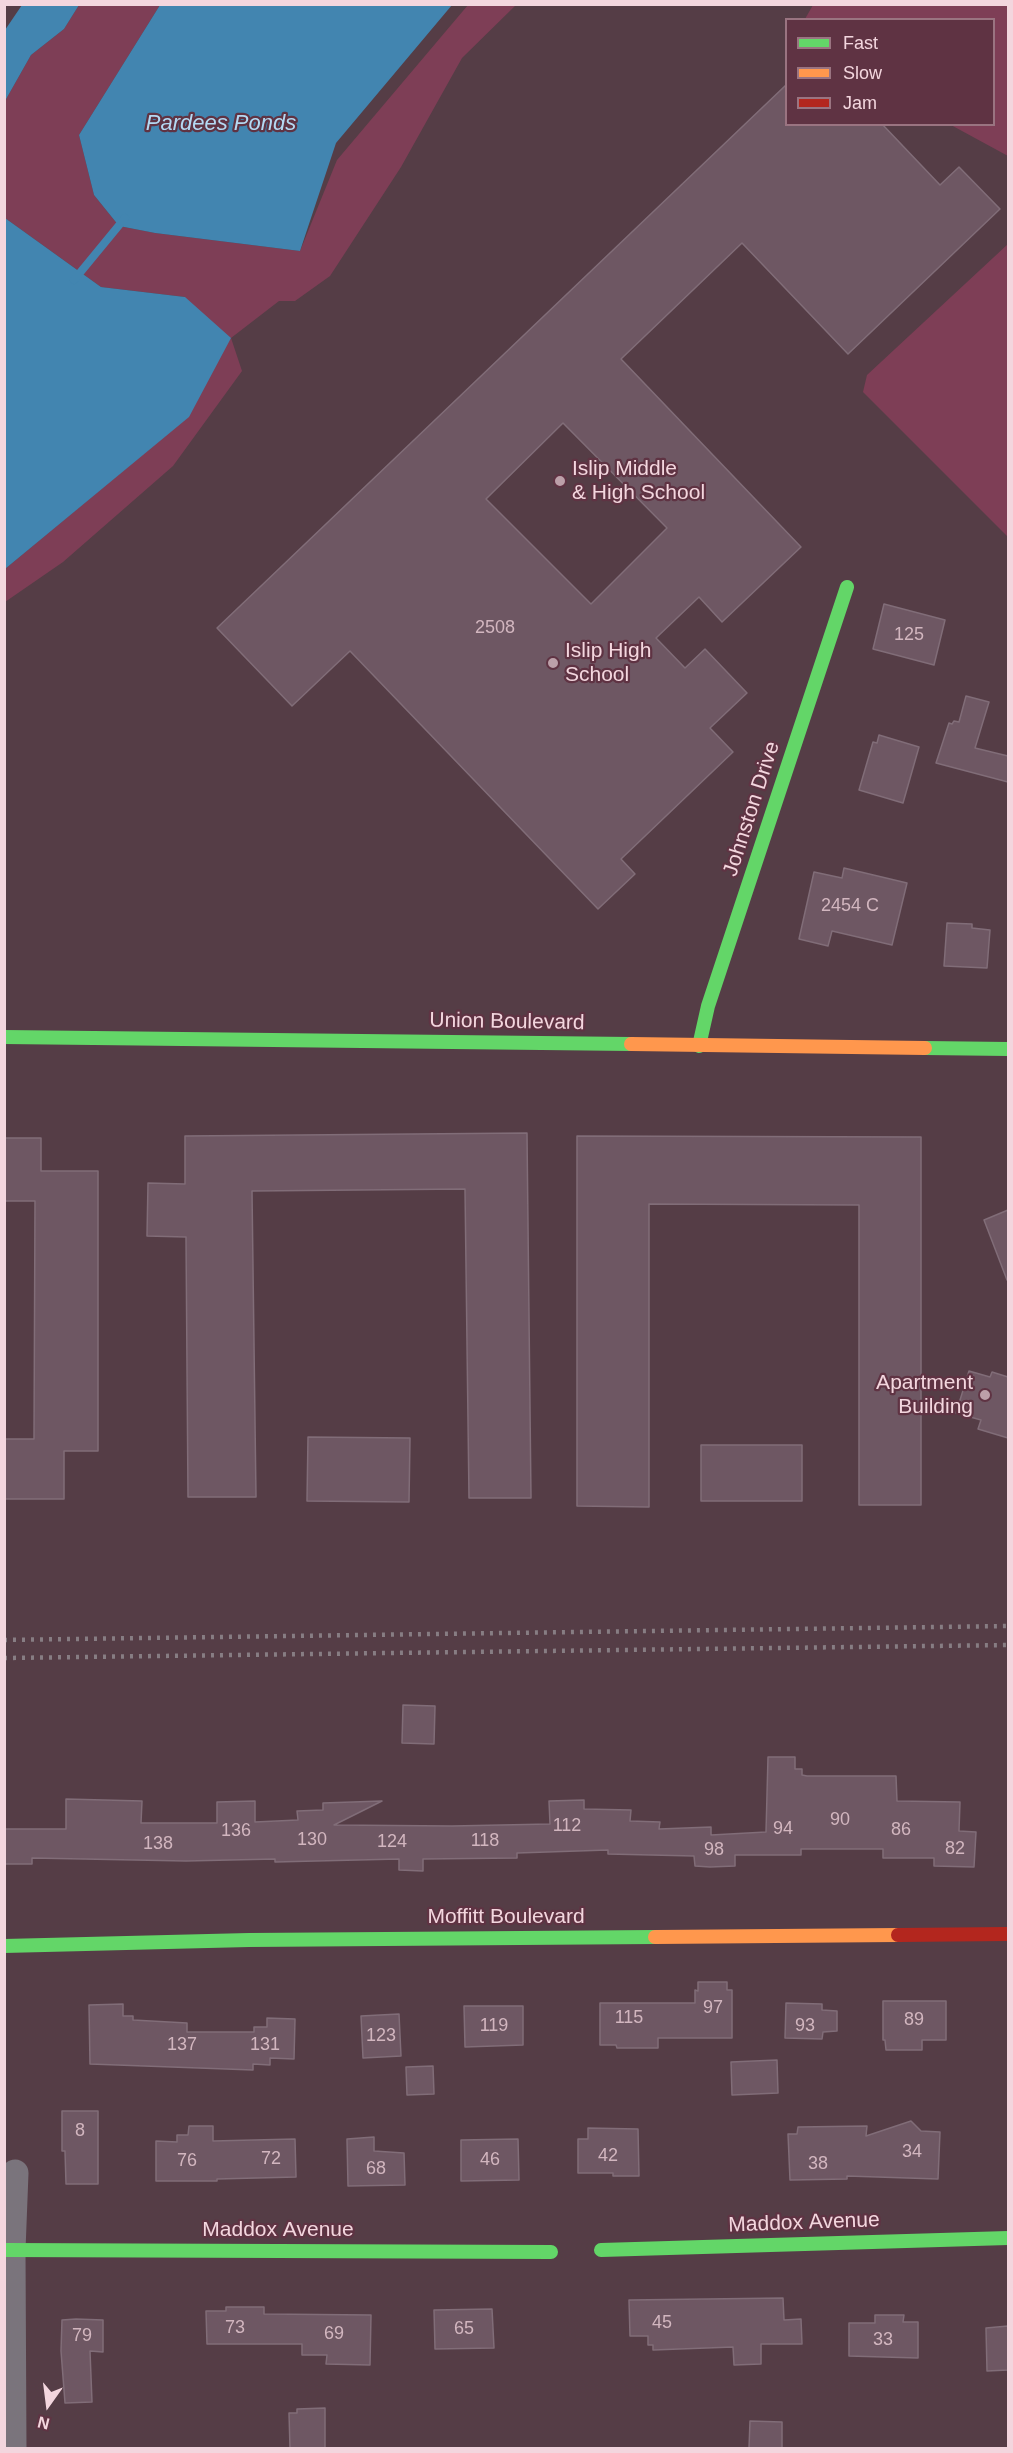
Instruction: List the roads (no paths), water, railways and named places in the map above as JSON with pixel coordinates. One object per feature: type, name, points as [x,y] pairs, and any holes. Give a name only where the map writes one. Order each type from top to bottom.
[{"type":"street","name":"Johnston Drive","points":[[699,1046],[708,1006],[847,587]]},
{"type":"street","name":"Union Boulevard","points":[[4,1037],[1008,1049]]},
{"type":"street","name":"Moffitt Boulevard","points":[[4,1946],[273,1940],[1008,1934]]},
{"type":"street","points":[[13,2448],[8,2250],[15,2174]]},
{"type":"street","name":"Maddox Avenue","points":[[601,2250],[1008,2238]]},
{"type":"street","name":"Maddox Avenue","points":[[8,2250],[551,2252]]},
{"type":"water","points":[[22,5],[79,5],[64,29],[31,55],[5,101],[5,30]]},
{"type":"water","name":"Pardees Ponds","points":[[160,5],[452,5],[336,143],[300,251],[155,233],[119,226],[94,195],[79,135]]},
{"type":"water","points":[[5,218],[101,287],[185,297],[231,338],[189,417],[5,569]]},
{"type":"waterway","points":[[74,280],[125,218]]},
{"type":"railway","points":[[4,1640],[1008,1626]]},
{"type":"railway","points":[[4,1658],[1008,1645]]},
{"type":"place","name":"Islip Middle & High School","points":[[560,481]]},
{"type":"place","name":"Islip High School","points":[[553,663]]},
{"type":"place","name":"Apartment Building","points":[[985,1395]]}]
